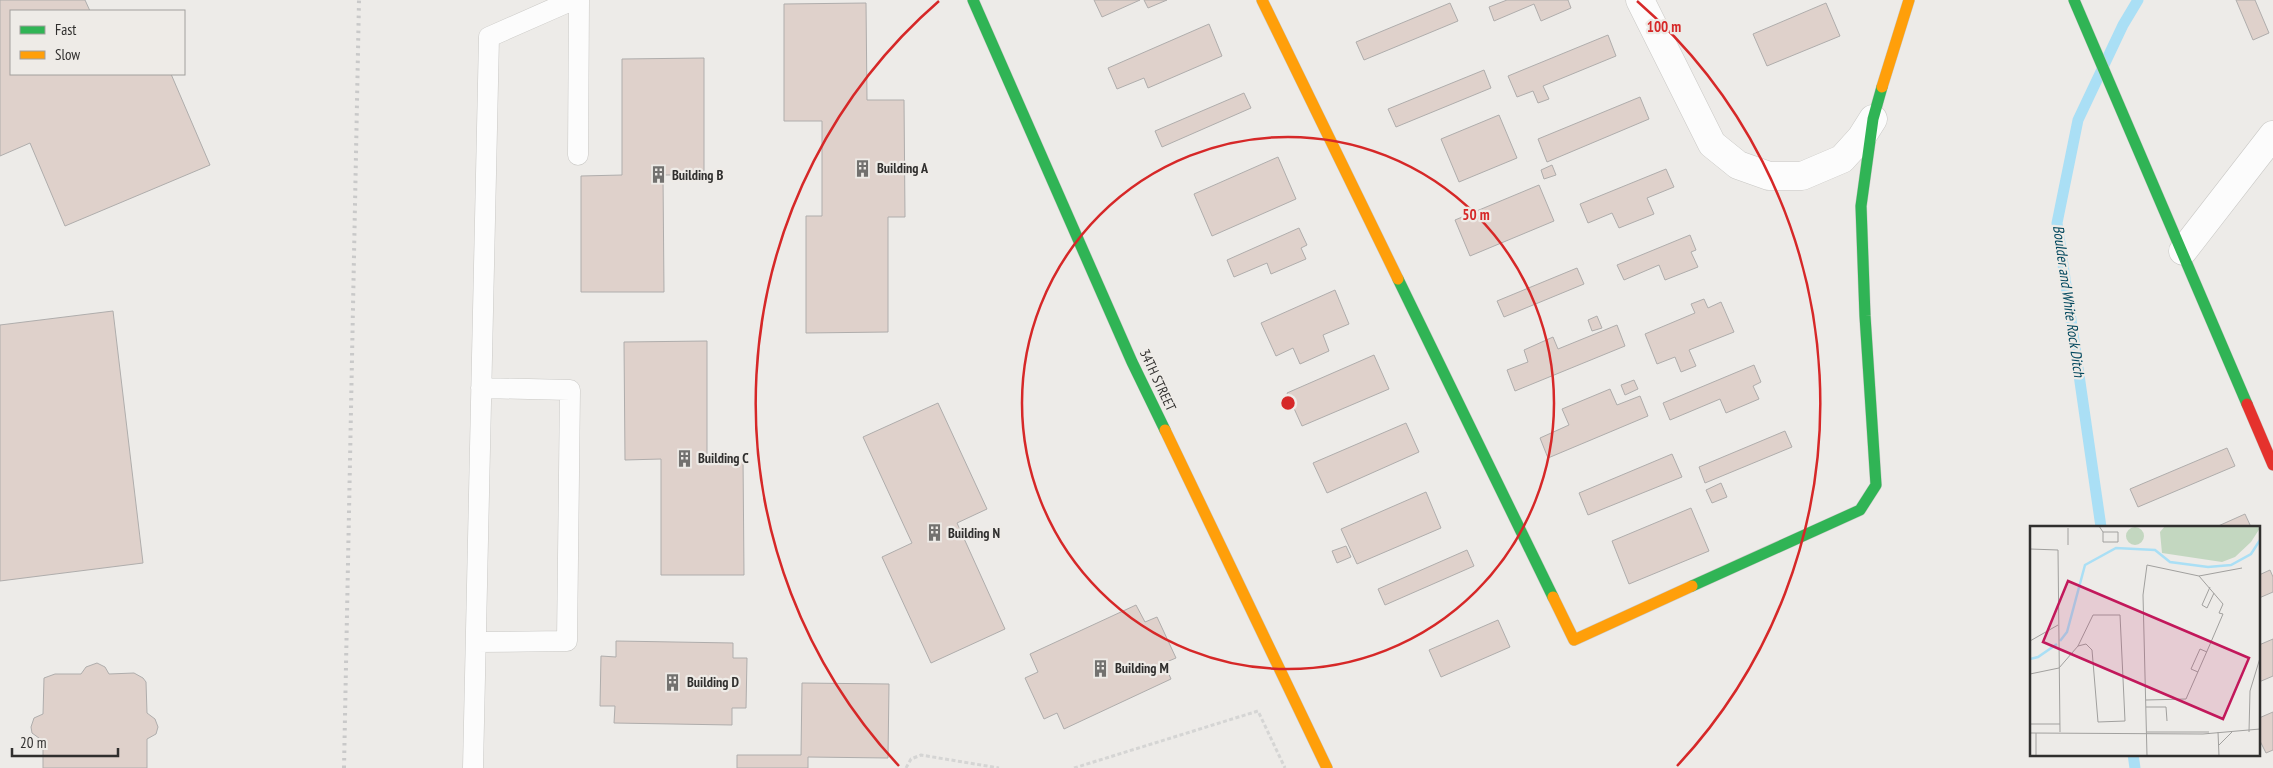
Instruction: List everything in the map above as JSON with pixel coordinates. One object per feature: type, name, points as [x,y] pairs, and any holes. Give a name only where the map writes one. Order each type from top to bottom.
[{"type":"street","name":"34TH STREET","points":[[972,0],[1132,362],[1327,768]]},
{"type":"street","points":[[1262,0],[1574,640],[1860,510],[1876,486],[1864,316],[1861,206],[1873,119],[1909,0]]},
{"type":"street","points":[[1640,0],[1712,144],[1738,165],[1769,176],[1802,176],[1842,159],[1861,138],[1873,119]]},
{"type":"street","points":[[2074,0],[2184,251],[2273,465]]},
{"type":"street","points":[[2184,251],[2273,135]]},
{"type":"lane","points":[[473,768],[489,36],[573,0]]},
{"type":"lane","points":[[578,155],[580,0]]},
{"type":"lane","points":[[476,642],[567,642],[570,390],[481,388]]},
{"type":"path","points":[[1074,768],[1087,766],[1258,711],[1285,768]]},
{"type":"path","points":[[906,768],[911,758],[921,755],[999,768]]},
{"type":"building","points":[[0,0],[85,0],[90,10],[10,10],[10,75],[171,75],[210,165],[65,226],[30,143],[0,156]]},
{"type":"building","points":[[1094,0],[1140,0],[1102,17]]},
{"type":"building","points":[[1144,0],[1167,0],[1148,8]]},
{"type":"building","points":[[1507,0],[1568,0],[1571,8],[1541,21],[1534,4],[1494,21],[1489,7]]},
{"type":"building","points":[[2236,0],[2255,0],[2269,33],[2253,40]]},
{"type":"building","name":"Building A","points":[[866,3],[867,100],[904,100],[905,217],[888,217],[888,332],[806,333],[806,216],[822,216],[822,121],[784,121],[784,4]]},
{"type":"building","points":[[1450,3],[1458,21],[1364,60],[1356,42]]},
{"type":"building","points":[[1826,3],[1840,36],[1767,66],[1753,34]]},
{"type":"building","points":[[1209,24],[1222,56],[1148,88],[1144,78],[1117,89],[1108,68]]},
{"type":"building","points":[[1608,35],[1616,56],[1543,86],[1549,99],[1538,103],[1533,91],[1517,97],[1508,76]]},
{"type":"building","name":"Building B","points":[[704,58],[704,175],[663,175],[664,292],[581,292],[581,176],[622,175],[622,59]]},
{"type":"building","points":[[1484,70],[1491,88],[1396,127],[1388,109]]},
{"type":"building","points":[[1244,93],[1251,108],[1162,147],[1155,131]]},
{"type":"building","points":[[1640,97],[1649,119],[1547,162],[1538,139]]},
{"type":"building","points":[[1499,115],[1517,158],[1459,182],[1441,139]]},
{"type":"building","points":[[1278,157],[1296,199],[1212,236],[1194,194]]},
{"type":"building","points":[[1552,165],[1556,175],[1544,179],[1541,170]]},
{"type":"building","points":[[1666,169],[1674,187],[1647,198],[1654,214],[1619,228],[1612,213],[1588,223],[1580,204]]},
{"type":"building","points":[[1539,185],[1554,221],[1470,256],[1455,220]]},
{"type":"building","points":[[1299,228],[1307,245],[1301,248],[1306,259],[1271,274],[1267,263],[1234,277],[1227,260]]},
{"type":"building","points":[[1690,235],[1696,250],[1691,252],[1698,267],[1665,280],[1659,265],[1624,280],[1617,265]]},
{"type":"building","points":[[1577,268],[1584,284],[1504,317],[1497,301]]},
{"type":"building","points":[[1335,290],[1349,324],[1323,335],[1329,351],[1300,364],[1293,348],[1276,356],[1261,323]]},
{"type":"building","points":[[1704,299],[1708,308],[1721,302],[1734,332],[1689,350],[1696,366],[1681,372],[1675,357],[1657,364],[1645,334],[1695,313],[1691,304]]},
{"type":"building","points":[[113,311],[143,563],[0,581],[0,325]]},
{"type":"building","points":[[1597,316],[1602,328],[1592,331],[1588,320]]},
{"type":"building","points":[[1617,325],[1625,346],[1515,391],[1507,370],[1528,362],[1524,350],[1553,337],[1558,349]]},
{"type":"building","name":"Building C","points":[[707,341],[707,458],[743,457],[744,575],[661,575],[661,459],[625,460],[624,342]]},
{"type":"building","points":[[1374,355],[1389,389],[1302,426],[1287,393]]},
{"type":"building","points":[[1754,365],[1761,382],[1753,386],[1759,399],[1726,413],[1720,399],[1670,420],[1663,403]]},
{"type":"building","points":[[1634,380],[1638,389],[1625,395],[1621,385]]},
{"type":"building","points":[[1610,389],[1617,405],[1640,396],[1648,416],[1548,458],[1540,438],[1569,425],[1562,409]]},
{"type":"building","name":"Building N","points":[[938,403],[987,509],[957,523],[1005,629],[931,663],[882,557],[912,543],[863,437]]},
{"type":"building","points":[[1406,423],[1419,452],[1327,493],[1313,463]]},
{"type":"building","points":[[1785,431],[1792,447],[1705,483],[1699,467]]},
{"type":"building","points":[[2227,448],[2235,466],[2138,507],[2130,489]]},
{"type":"building","points":[[1672,454],[1682,477],[1588,515],[1579,493]]},
{"type":"building","points":[[1721,483],[1727,497],[1712,503],[1706,490]]},
{"type":"building","points":[[1426,492],[1441,528],[1357,564],[1341,529]]},
{"type":"building","points":[[1691,508],[1709,551],[1629,584],[1612,541]]},
{"type":"building","points":[[2245,514],[2251,526],[2218,526]]},
{"type":"building","points":[[1346,546],[1351,557],[1337,563],[1332,551]]},
{"type":"building","points":[[1467,550],[1474,566],[1385,605],[1378,589]]},
{"type":"building","points":[[2270,570],[2273,577],[2273,592],[2260,598],[2260,575]]},
{"type":"building","name":"Building M","points":[[1136,605],[1145,622],[1157,617],[1176,658],[1164,663],[1171,679],[1064,729],[1057,713],[1044,719],[1025,678],[1038,672],[1030,654]]},
{"type":"building","points":[[1498,620],[1510,647],[1441,677],[1429,650]]},
{"type":"building","points":[[2273,639],[2273,676],[2260,682],[2260,645]]},
{"type":"building","name":"Building D","points":[[616,641],[733,643],[733,658],[747,658],[746,708],[732,708],[732,725],[614,723],[615,706],[600,706],[601,656],[616,657]]},
{"type":"building","points":[[97,663],[105,667],[109,674],[134,673],[146,682],[147,713],[155,719],[158,727],[156,734],[147,739],[147,768],[43,768],[43,741],[32,733],[31,727],[34,718],[43,714],[44,678],[55,674],[81,674],[86,667]]},
{"type":"building","points":[[802,683],[889,684],[888,758],[808,757],[808,768],[737,768],[737,755],[801,755]]},
{"type":"building","points":[[2273,712],[2273,750],[2266,753],[2260,741],[2260,718]]},
{"type":"waterway","name":"Boulder and White Rock Ditch","points":[[2101,526],[2057,223],[2078,120],[2123,25],[2138,0]]},
{"type":"waterway","name":"Boulder and White Rock Ditch","points":[[2133,756],[2135,768]]},
{"type":"railway","points":[[344,768],[359,0]]},
{"type":"traffic: fast","points":[[973,0],[1132,362],[1165,430]]},
{"type":"traffic: fast","points":[[2074,0],[2247,404]]},
{"type":"traffic: fast","points":[[1692,586],[1860,510],[1876,485],[1865,316],[1861,206],[1873,119],[1882,87]]},
{"type":"traffic: fast","points":[[1398,279],[1553,597]]},
{"type":"traffic: slow","points":[[1262,0],[1398,279]]},
{"type":"traffic: slow","points":[[1882,87],[1909,0]]},
{"type":"traffic: slow","points":[[1165,430],[1327,768]]},
{"type":"traffic: slow","points":[[1553,597],[1574,640],[1692,586]]},
{"type":"traffic: jam","points":[[2247,404],[2273,465]]},
{"type":"place","name":"Building A","points":[[863,168]]},
{"type":"place","name":"Building B","points":[[658,175]]},
{"type":"place","name":"Building C","points":[[684,458]]},
{"type":"place","name":"Building N","points":[[934,533]]},
{"type":"place","name":"Building M","points":[[1101,668]]},
{"type":"place","name":"Building D","points":[[673,682]]}]
